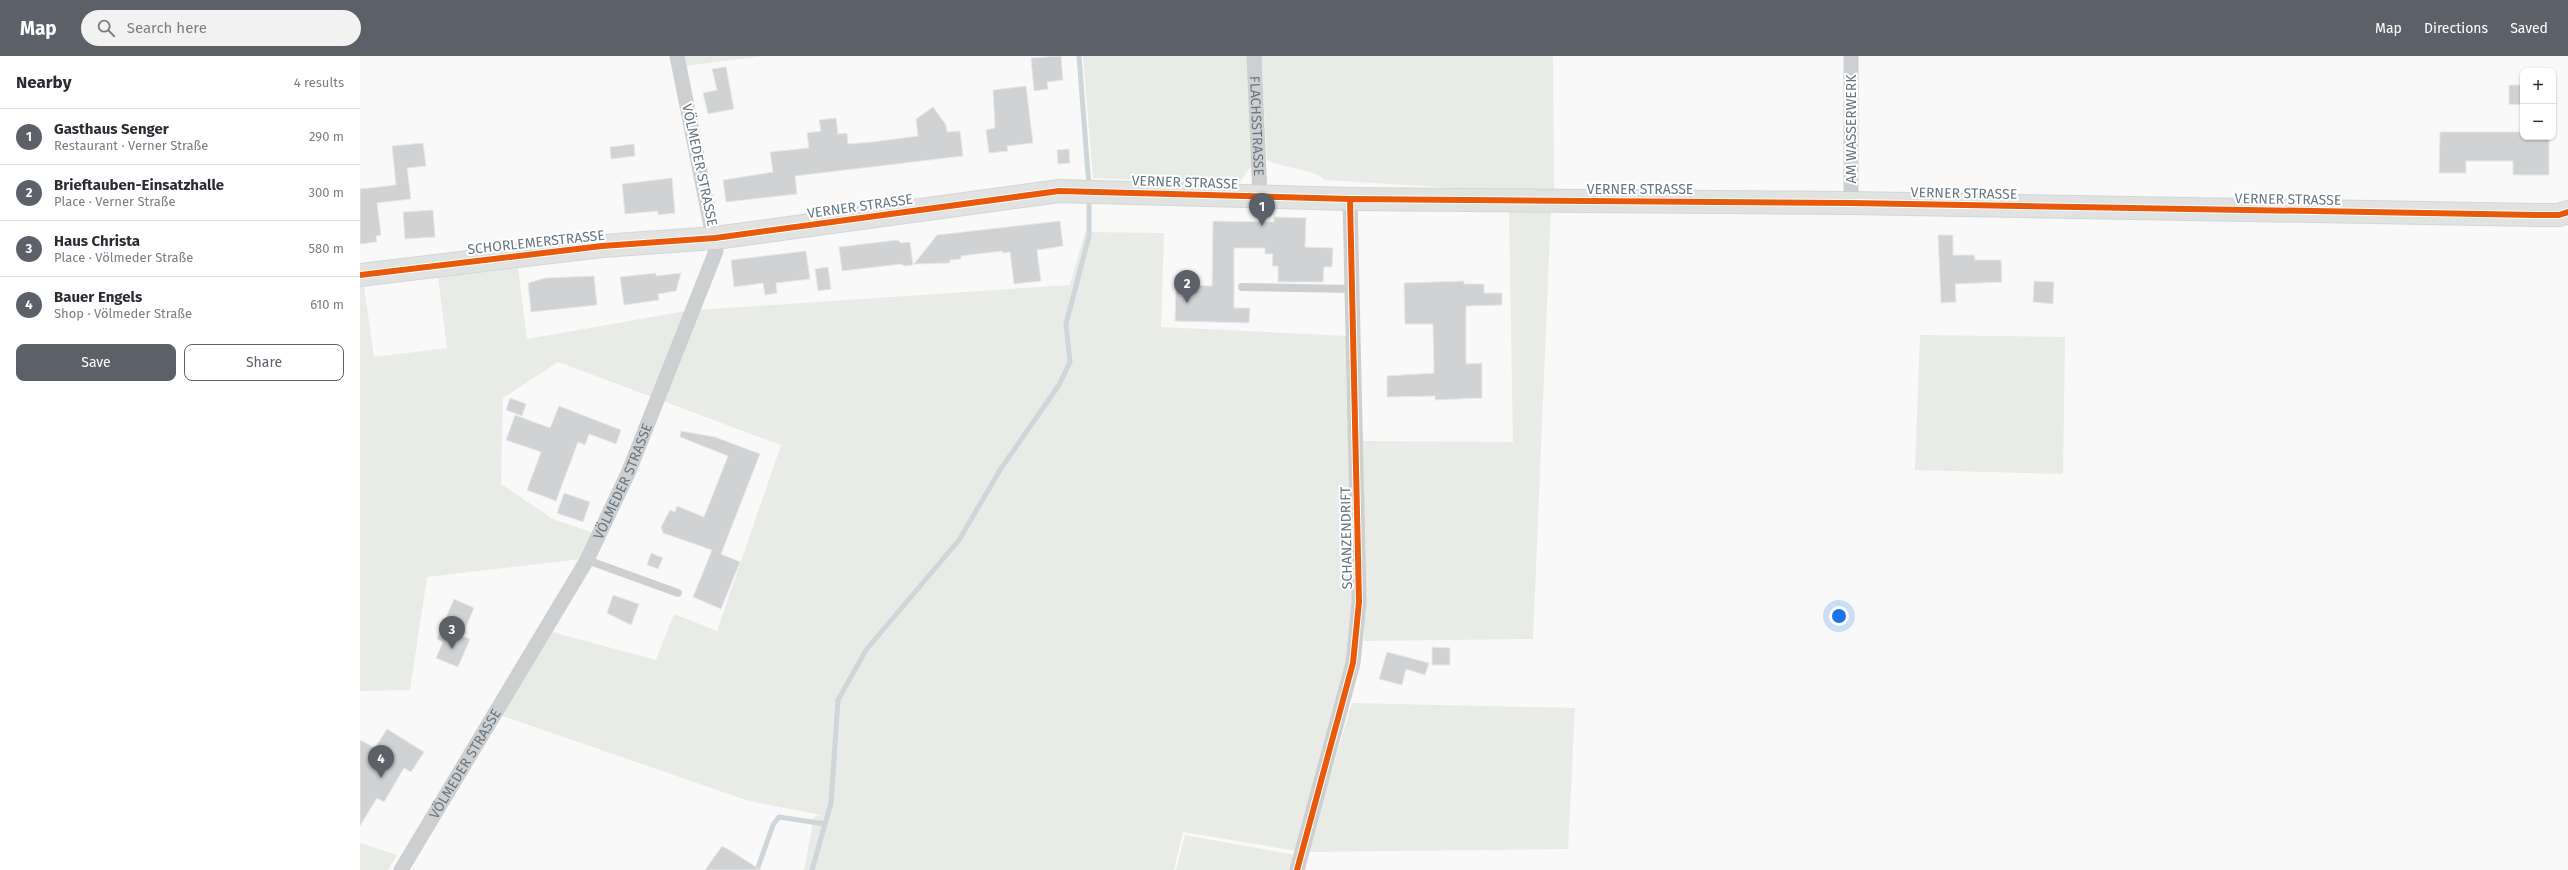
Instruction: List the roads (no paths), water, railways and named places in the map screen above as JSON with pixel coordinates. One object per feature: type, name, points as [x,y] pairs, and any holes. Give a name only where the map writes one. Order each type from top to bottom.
[{"type":"street","name":"VÖLMEDER STRASSE","points":[[401,870],[587,560],[629,471],[716,251],[715,238],[677,56]]},
{"type":"street","name":"FLACHSSTRASSE","points":[[1254,56],[1260,197]]},
{"type":"street","name":"AM WASSERWERK","points":[[1850,56],[1851,203]]},
{"type":"street","name":"VERNER STRASSE","points":[[715,238],[1059,191],[1260,197],[1851,203],[2528,215],[2559,215],[2568,212]]},
{"type":"street","name":"SCHANZENDRIFT","points":[[1297,870],[1356,646],[1360,602],[1350,198]]},
{"type":"street","name":"SCHORLEMERSTRASSE","points":[[360,275],[602,246],[715,238]]},
{"type":"lane","points":[[1242,286],[1352,289]]},
{"type":"lane","points":[[587,560],[678,593]]},
{"type":"waterway","points":[[1079,56],[1089,187]]},
{"type":"waterway","points":[[812,870],[831,803],[838,700],[866,650],[959,540],[1000,470],[1059,385],[1070,362],[1066,324],[1089,236],[1089,197]]},
{"type":"waterway","points":[[757,870],[773,825],[779,817],[825,824]]},
{"type":"place","name":"Gasthaus Senger","points":[[1262,226]]},
{"type":"place","name":"Brieftauben-Einsatzhalle","points":[[1187,303]]},
{"type":"place","name":"Haus Christa","points":[[452,649]]},
{"type":"place","name":"Bauer Engels","points":[[381,778]]}]
